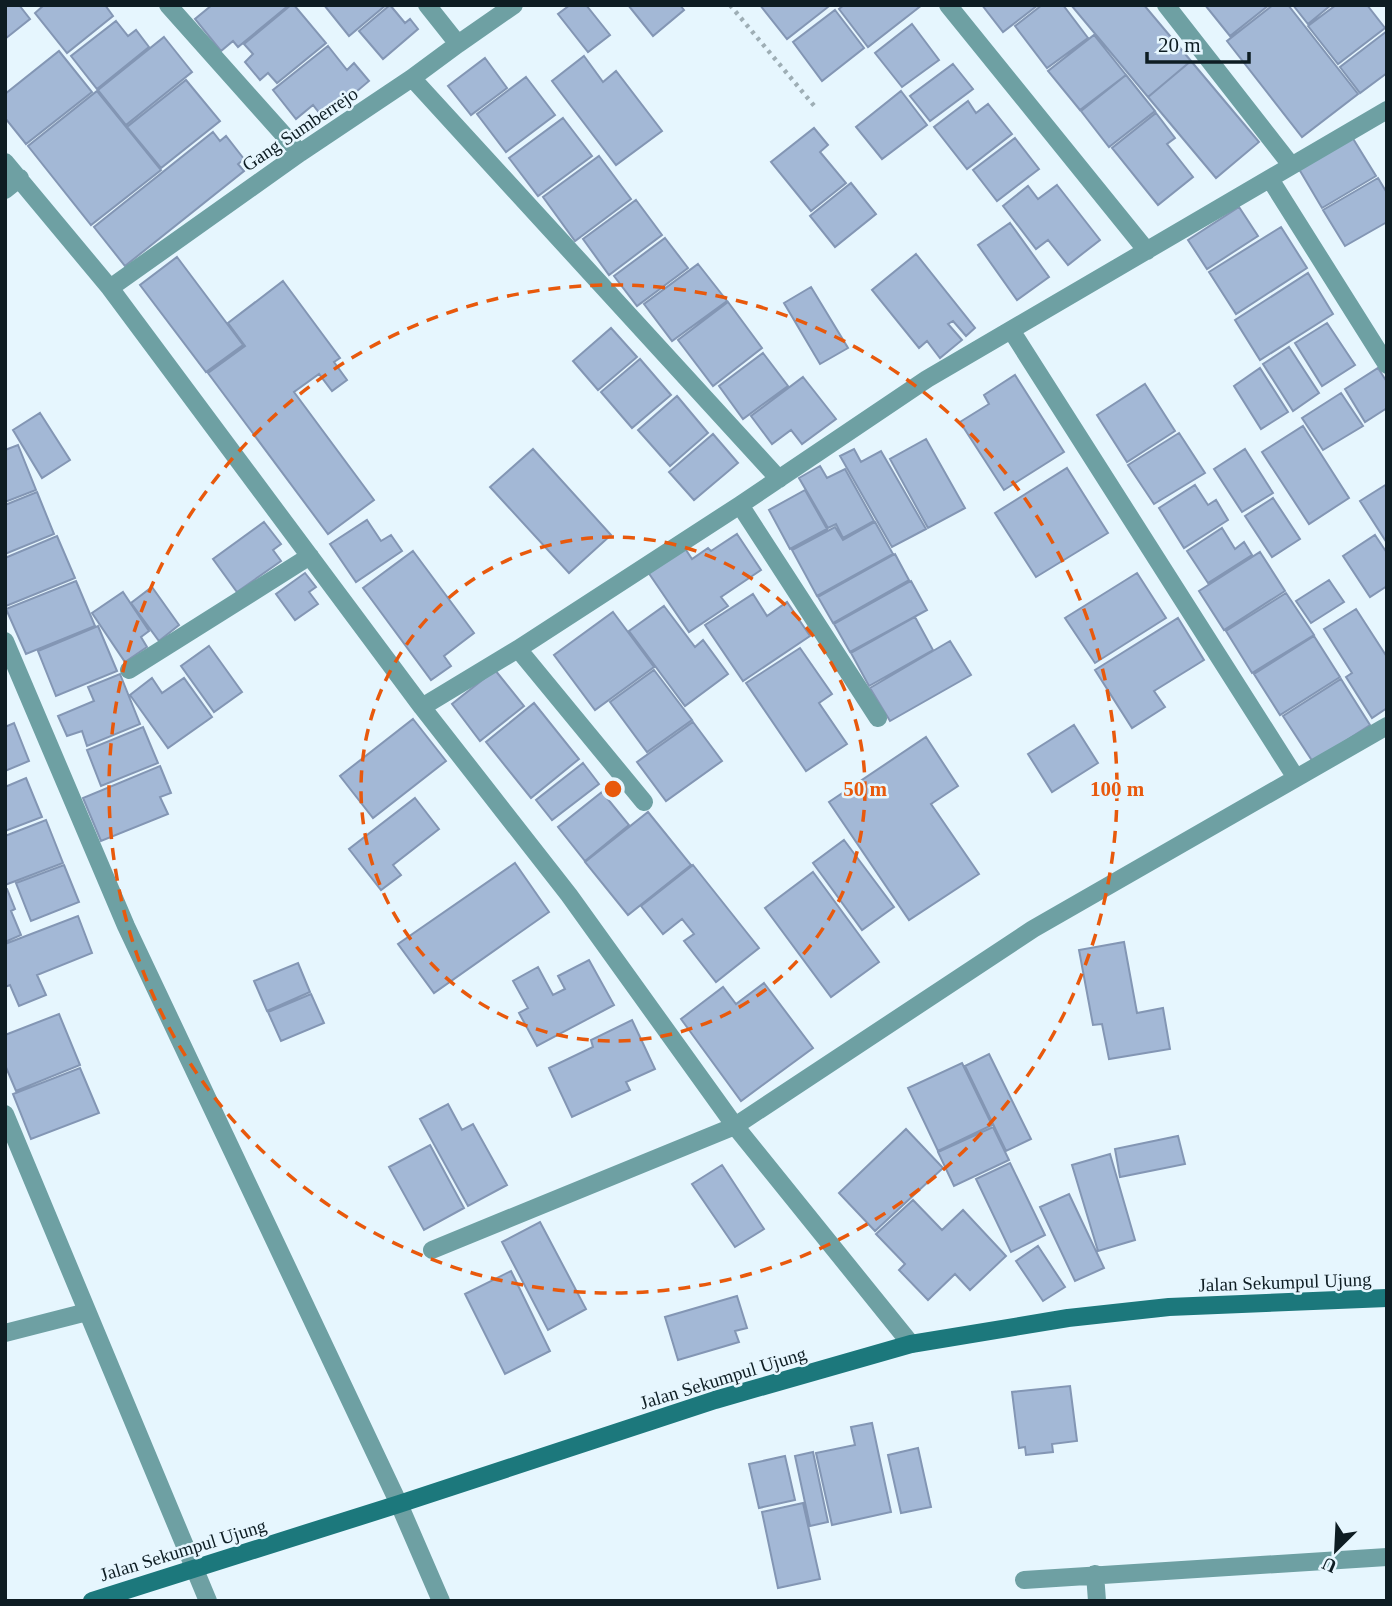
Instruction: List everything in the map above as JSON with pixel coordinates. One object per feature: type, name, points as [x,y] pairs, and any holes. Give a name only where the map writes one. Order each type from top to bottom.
[{"type":"main road","name":"Jalan Sekumpul Ujung","points":[[92,1601],[399,1504],[715,1399],[911,1344],[1068,1318],[1169,1307],[1387,1298]]},
{"type":"street","points":[[168,5],[300,153]]},
{"type":"street","points":[[427,5],[458,44]]},
{"type":"street","name":"Gang Sumberrejo","points":[[110,289],[514,5]]},
{"type":"street","points":[[948,5],[1147,251]]},
{"type":"street","points":[[1166,5],[1292,165]]},
{"type":"street","points":[[412,78],[779,479]]},
{"type":"street","points":[[422,707],[518,649],[740,505],[927,379],[1387,110]]},
{"type":"street","points":[[5,162],[110,289],[422,707],[569,895],[735,1126],[911,1344]]},
{"type":"street","points":[[5,190],[20,178]]},
{"type":"street","points":[[1270,179],[1387,365]]},
{"type":"street","points":[[1011,330],[1296,778]]},
{"type":"street","points":[[740,505],[878,718]]},
{"type":"street","points":[[129,670],[310,556]]},
{"type":"street","points":[[5,641],[126,926],[399,1504],[441,1601]]},
{"type":"street","points":[[518,649],[644,802]]},
{"type":"street","points":[[432,1250],[735,1126],[1033,929],[1387,726]]},
{"type":"street","points":[[5,1114],[208,1601]]},
{"type":"street","points":[[5,1333],[88,1312]]},
{"type":"street","points":[[1024,1580],[1387,1557]]},
{"type":"street","points":[[1095,1574],[1097,1601]]},
{"type":"path","points":[[730,5],[816,108]]},
{"type":"building","points":[[5,5],[19,5],[30,19],[5,39]]},
{"type":"building","points":[[44,5],[105,5],[113,16],[67,53],[35,13]]},
{"type":"building","points":[[212,5],[289,5],[238,47],[233,41],[221,51],[195,19]]},
{"type":"building","points":[[294,5],[326,43],[277,83],[268,73],[260,80],[245,62],[253,54],[244,44]]},
{"type":"building","points":[[324,5],[386,5],[349,36]]},
{"type":"building","points":[[390,5],[405,23],[410,19],[418,29],[383,59],[359,31]]},
{"type":"building","points":[[570,5],[586,5],[610,35],[588,52],[558,14]]},
{"type":"building","points":[[628,5],[680,5],[684,10],[653,36]]},
{"type":"building","points":[[760,5],[826,5],[828,7],[787,39]]},
{"type":"building","points":[[844,5],[922,5],[868,47],[839,9]]},
{"type":"building","points":[[982,5],[1038,5],[1003,32]]},
{"type":"building","points":[[1042,5],[1063,5],[1088,38],[1047,68],[1015,26]]},
{"type":"building","points":[[1071,5],[1144,5],[1191,61],[1148,97]]},
{"type":"building","points":[[1205,5],[1269,5],[1230,36]]},
{"type":"building","points":[[1273,5],[1288,5],[1358,94],[1302,137],[1227,41]]},
{"type":"building","points":[[1293,5],[1331,5],[1308,24]]},
{"type":"building","points":[[1336,5],[1367,5],[1385,28],[1338,64],[1308,26]]},
{"type":"building","points":[[835,10],[864,48],[822,81],[793,42]]},
{"type":"building","points":[[116,21],[128,36],[136,30],[149,47],[97,89],[71,56]]},
{"type":"building","points":[[912,24],[939,60],[902,87],[875,53]]},
{"type":"building","points":[[1387,31],[1387,73],[1360,93],[1340,67]]},
{"type":"building","points":[[1094,35],[1126,75],[1080,110],[1048,71]]},
{"type":"building","points":[[164,37],[192,72],[126,125],[98,90]]},
{"type":"building","points":[[328,46],[347,70],[354,63],[369,81],[324,119],[313,105],[296,119],[273,90]]},
{"type":"building","points":[[59,51],[92,92],[26,144],[5,118],[5,94]]},
{"type":"building","points":[[584,56],[603,82],[616,71],[662,131],[616,165],[552,81]]},
{"type":"building","points":[[485,58],[507,88],[471,115],[448,86]]},
{"type":"building","points":[[1191,61],[1259,142],[1216,178],[1148,97]]},
{"type":"building","points":[[953,64],[973,89],[930,121],[910,96]]},
{"type":"building","points":[[1126,75],[1155,111],[1109,147],[1081,111]]},
{"type":"building","points":[[526,77],[555,115],[506,152],[477,114]]},
{"type":"building","points":[[186,80],[220,121],[161,168],[127,127]]},
{"type":"building","points":[[97,91],[161,170],[91,225],[28,146]]},
{"type":"building","points":[[901,91],[927,125],[882,159],[856,127]]},
{"type":"building","points":[[968,101],[976,113],[988,104],[1012,134],[967,169],[934,127]]},
{"type":"building","points":[[1156,113],[1175,138],[1167,144],[1193,177],[1158,205],[1112,148]]},
{"type":"building","points":[[563,118],[592,156],[538,196],[509,158]]},
{"type":"building","points":[[814,128],[828,145],[820,152],[846,183],[811,211],[771,162]]},
{"type":"building","points":[[213,132],[220,141],[226,136],[244,159],[238,164],[244,171],[125,266],[94,227]]},
{"type":"building","points":[[1352,137],[1376,176],[1322,208],[1299,169]]},
{"type":"building","points":[[1015,138],[1039,169],[997,201],[973,170]]},
{"type":"building","points":[[599,156],[631,199],[575,241],[543,197]]},
{"type":"building","points":[[1378,178],[1387,193],[1387,222],[1345,246],[1323,210]]},
{"type":"building","points":[[851,183],[876,214],[835,247],[810,216]]},
{"type":"building","points":[[1057,185],[1100,240],[1068,265],[1048,240],[1036,249],[1003,206],[1028,186],[1038,199]]},
{"type":"building","points":[[636,200],[662,235],[609,275],[583,239]]},
{"type":"building","points":[[1239,207],[1258,236],[1207,269],[1188,240]]},
{"type":"building","points":[[1010,223],[1049,277],[1017,300],[978,245]]},
{"type":"building","points":[[1281,227],[1307,268],[1236,314],[1209,272]]},
{"type":"building","points":[[665,238],[688,268],[637,306],[614,276]]},
{"type":"building","points":[[916,254],[975,328],[966,336],[953,321],[948,324],[962,340],[940,358],[927,341],[919,348],[872,290]]},
{"type":"building","points":[[177,257],[243,345],[206,372],[140,285]]},
{"type":"building","points":[[698,264],[727,301],[672,341],[644,304]]},
{"type":"building","points":[[1308,273],[1333,314],[1260,360],[1235,320]]},
{"type":"building","points":[[283,281],[340,358],[334,362],[347,380],[332,391],[319,374],[294,392],[374,500],[328,534],[208,373],[245,346],[228,323]]},
{"type":"building","points":[[811,287],[848,348],[820,364],[784,303]]},
{"type":"building","points":[[728,302],[762,348],[713,386],[678,340]]},
{"type":"building","points":[[1327,323],[1355,365],[1322,386],[1295,343]]},
{"type":"building","points":[[611,328],[637,357],[598,390],[573,361]]},
{"type":"building","points":[[1289,347],[1319,393],[1293,411],[1263,364]]},
{"type":"building","points":[[763,353],[788,386],[743,419],[719,386]]},
{"type":"building","points":[[640,359],[671,395],[632,428],[601,392]]},
{"type":"building","points":[[1260,368],[1288,412],[1261,429],[1234,386]]},
{"type":"building","points":[[1378,368],[1387,382],[1387,408],[1365,422],[1345,389]]},
{"type":"building","points":[[1015,375],[1064,452],[1004,490],[960,422],[989,404],[984,395]]},
{"type":"building","points":[[803,377],[836,419],[802,444],[791,430],[772,444],[751,416]]},
{"type":"building","points":[[1145,384],[1175,431],[1127,462],[1097,415]]},
{"type":"building","points":[[1341,393],[1363,426],[1323,450],[1302,418]]},
{"type":"building","points":[[677,396],[708,433],[670,466],[638,430]]},
{"type":"building","points":[[40,413],[70,460],[42,478],[13,430]]},
{"type":"building","points":[[1303,426],[1349,498],[1309,524],[1262,452]]},
{"type":"building","points":[[1179,433],[1205,473],[1154,504],[1128,465]]},
{"type":"building","points":[[713,434],[738,463],[694,500],[669,472]]},
{"type":"building","points":[[926,439],[965,508],[928,528],[890,459]]},
{"type":"building","points":[[18,445],[36,490],[5,502],[5,450]]},
{"type":"building","points":[[533,449],[611,535],[569,573],[490,487]]},
{"type":"building","points":[[854,449],[861,462],[881,451],[926,529],[892,547],[840,456]]},
{"type":"building","points":[[1245,449],[1273,493],[1242,512],[1214,469]]},
{"type":"building","points":[[820,466],[827,478],[845,469],[874,521],[843,538],[836,524],[828,528],[799,478]]},
{"type":"building","points":[[1067,468],[1108,533],[1036,577],[995,513]]},
{"type":"building","points":[[1387,484],[1387,543],[1360,501]]},
{"type":"building","points":[[1195,485],[1208,505],[1216,500],[1228,520],[1184,548],[1159,508]]},
{"type":"building","points":[[805,490],[827,529],[790,549],[769,510]]},
{"type":"building","points":[[37,492],[54,534],[5,554],[5,505]]},
{"type":"building","points":[[1273,498],[1300,539],[1272,557],[1245,516]]},
{"type":"building","points":[[367,520],[381,541],[391,535],[402,551],[356,582],[330,544]]},
{"type":"building","points":[[264,522],[281,544],[273,550],[281,561],[237,592],[213,559]]},
{"type":"building","points":[[875,522],[893,554],[817,596],[792,550],[835,527],[843,540]]},
{"type":"building","points":[[1222,528],[1235,549],[1244,542],[1252,555],[1208,583],[1187,551]]},
{"type":"building","points":[[737,534],[761,570],[721,597],[728,606],[689,632],[648,572],[684,547],[692,559],[708,548],[711,551]]},
{"type":"building","points":[[1375,535],[1387,553],[1387,586],[1370,597],[1343,556]]},
{"type":"building","points":[[57,536],[75,578],[6,606],[5,558]]},
{"type":"building","points":[[413,551],[474,633],[444,656],[451,666],[431,680],[363,588]]},
{"type":"building","points":[[1260,552],[1285,591],[1224,630],[1199,591]]},
{"type":"building","points":[[895,554],[909,580],[833,623],[818,597]]},
{"type":"building","points":[[305,573],[316,587],[309,592],[318,604],[295,620],[276,594]]},
{"type":"building","points":[[1137,573],[1166,618],[1095,663],[1065,618]]},
{"type":"building","points":[[1329,580],[1344,602],[1311,623],[1296,601]]},
{"type":"building","points":[[76,581],[95,626],[26,654],[6,609]]},
{"type":"building","points":[[911,581],[927,610],[850,652],[834,624]]},
{"type":"building","points":[[152,587],[179,625],[159,641],[131,603]]},
{"type":"building","points":[[123,592],[149,631],[141,637],[147,647],[125,662],[92,613]]},
{"type":"building","points":[[1286,593],[1314,635],[1252,673],[1226,631]]},
{"type":"building","points":[[753,594],[767,616],[787,602],[810,636],[743,681],[705,625]]},
{"type":"building","points":[[664,606],[695,647],[703,640],[728,674],[685,706],[629,631]]},
{"type":"building","points":[[1356,609],[1387,657],[1387,708],[1372,718],[1346,677],[1352,673],[1324,629]]},
{"type":"building","points":[[613,612],[654,667],[595,710],[554,655]]},
{"type":"building","points":[[915,617],[933,650],[869,686],[851,653]]},
{"type":"building","points":[[1178,618],[1204,660],[1154,691],[1165,707],[1132,728],[1095,670]]},
{"type":"building","points":[[98,626],[117,671],[56,696],[38,651]]},
{"type":"building","points":[[1314,636],[1340,677],[1280,715],[1254,674]]},
{"type":"building","points":[[950,641],[971,675],[890,721],[870,688]]},
{"type":"building","points":[[209,646],[242,692],[214,712],[181,666]]},
{"type":"building","points":[[800,648],[832,694],[819,703],[847,744],[806,771],[746,683]]},
{"type":"building","points":[[495,670],[524,706],[480,741],[452,704]]},
{"type":"building","points":[[654,670],[692,720],[647,752],[610,702]]},
{"type":"building","points":[[120,674],[140,724],[87,746],[82,731],[67,736],[58,716],[94,701],[88,687]]},
{"type":"building","points":[[152,678],[162,693],[184,678],[212,717],[168,748],[130,695]]},
{"type":"building","points":[[1341,679],[1370,725],[1313,762],[1283,716]]},
{"type":"building","points":[[534,703],[579,759],[531,798],[486,742]]},
{"type":"building","points":[[413,719],[446,761],[373,818],[340,776]]},
{"type":"building","points":[[693,722],[722,761],[666,801],[637,762]]},
{"type":"building","points":[[14,723],[29,761],[5,771],[5,727]]},
{"type":"building","points":[[1074,725],[1098,763],[1052,792],[1028,754]]},
{"type":"building","points":[[143,727],[158,763],[101,786],[87,750]]},
{"type":"building","points":[[926,737],[958,786],[931,804],[979,874],[909,920],[829,802]]},
{"type":"building","points":[[583,763],[599,784],[552,820],[536,800]]},
{"type":"building","points":[[160,766],[171,793],[160,797],[168,814],[101,841],[83,798]]},
{"type":"building","points":[[26,778],[42,817],[5,831],[5,787]]},
{"type":"building","points":[[602,792],[629,825],[585,861],[558,827]]},
{"type":"building","points":[[415,798],[439,829],[393,865],[401,875],[381,890],[349,849]]},
{"type":"building","points":[[648,812],[691,865],[628,915],[585,862]]},
{"type":"building","points":[[46,820],[63,863],[5,885],[5,836]]},
{"type":"building","points":[[844,840],[894,907],[862,930],[813,863]]},
{"type":"building","points":[[515,863],[549,912],[434,993],[398,944]]},
{"type":"building","points":[[64,865],[79,902],[31,921],[16,883]]},
{"type":"building","points":[[693,865],[759,948],[716,982],[684,941],[694,934],[682,919],[663,934],[641,906]]},
{"type":"building","points":[[813,872],[879,962],[831,997],[765,908]]},
{"type":"building","points":[[5,889],[15,909],[11,911],[21,935],[5,942]]},
{"type":"building","points":[[78,916],[92,953],[37,975],[46,995],[19,1006],[10,985],[5,987],[5,944]]},
{"type":"building","points":[[1124,942],[1137,1013],[1163,1008],[1170,1049],[1109,1059],[1102,1024],[1093,1025],[1079,950]]},
{"type":"building","points":[[589,960],[614,1005],[537,1046],[519,1013],[528,1008],[513,981],[538,967],[553,995],[565,989],[558,976]]},
{"type":"building","points":[[298,963],[310,992],[267,1011],[254,981]]},
{"type":"building","points":[[764,983],[813,1048],[741,1101],[681,1019],[723,987],[736,1004]]},
{"type":"building","points":[[311,994],[324,1023],[281,1041],[268,1012]]},
{"type":"building","points":[[59,1014],[80,1065],[16,1091],[5,1065],[5,1035]]},
{"type":"building","points":[[632,1020],[655,1069],[626,1082],[630,1090],[572,1117],[549,1068],[593,1047],[591,1040]]},
{"type":"building","points":[[989,1054],[1031,1139],[1006,1151],[965,1066]]},
{"type":"building","points":[[962,1063],[992,1125],[938,1151],[908,1088]]},
{"type":"building","points":[[80,1068],[99,1113],[31,1139],[13,1094]]},
{"type":"building","points":[[448,1104],[462,1130],[473,1124],[507,1185],[468,1206],[420,1119]]},
{"type":"building","points":[[993,1127],[1009,1160],[954,1186],[938,1152]]},
{"type":"building","points":[[906,1129],[943,1168],[875,1231],[839,1193]]},
{"type":"building","points":[[1178,1136],[1185,1164],[1120,1177],[1115,1149]]},
{"type":"building","points":[[430,1145],[464,1208],[424,1230],[389,1167]]},
{"type":"building","points":[[1110,1154],[1135,1240],[1098,1251],[1072,1165]]},
{"type":"building","points":[[1010,1163],[1045,1235],[1011,1252],[976,1179]]},
{"type":"building","points":[[722,1165],[764,1229],[735,1247],[692,1184]]},
{"type":"building","points":[[1069,1194],[1104,1268],[1075,1281],[1040,1207]]},
{"type":"building","points":[[913,1200],[942,1230],[963,1210],[1006,1256],[970,1290],[955,1274],[928,1300],[899,1270],[905,1264],[876,1234]]},
{"type":"building","points":[[540,1222],[586,1309],[548,1330],[502,1242]]},
{"type":"building","points":[[1038,1246],[1065,1287],[1043,1301],[1016,1261]]},
{"type":"building","points":[[511,1271],[550,1351],[505,1374],[465,1294]]},
{"type":"building","points":[[737,1296],[747,1328],[735,1331],[739,1342],[678,1360],[665,1317]]},
{"type":"building","points":[[1070,1386],[1077,1441],[1052,1444],[1053,1452],[1026,1455],[1025,1447],[1019,1448],[1012,1392]]},
{"type":"building","points":[[872,1423],[891,1512],[832,1525],[816,1453],[855,1445],[851,1427]]},
{"type":"building","points":[[918,1448],[931,1507],[901,1513],[888,1455]]},
{"type":"building","points":[[813,1452],[828,1522],[810,1526],[795,1456]]},
{"type":"building","points":[[785,1456],[795,1500],[759,1508],[749,1464]]},
{"type":"building","points":[[803,1503],[820,1579],[778,1588],[762,1512]]}]
